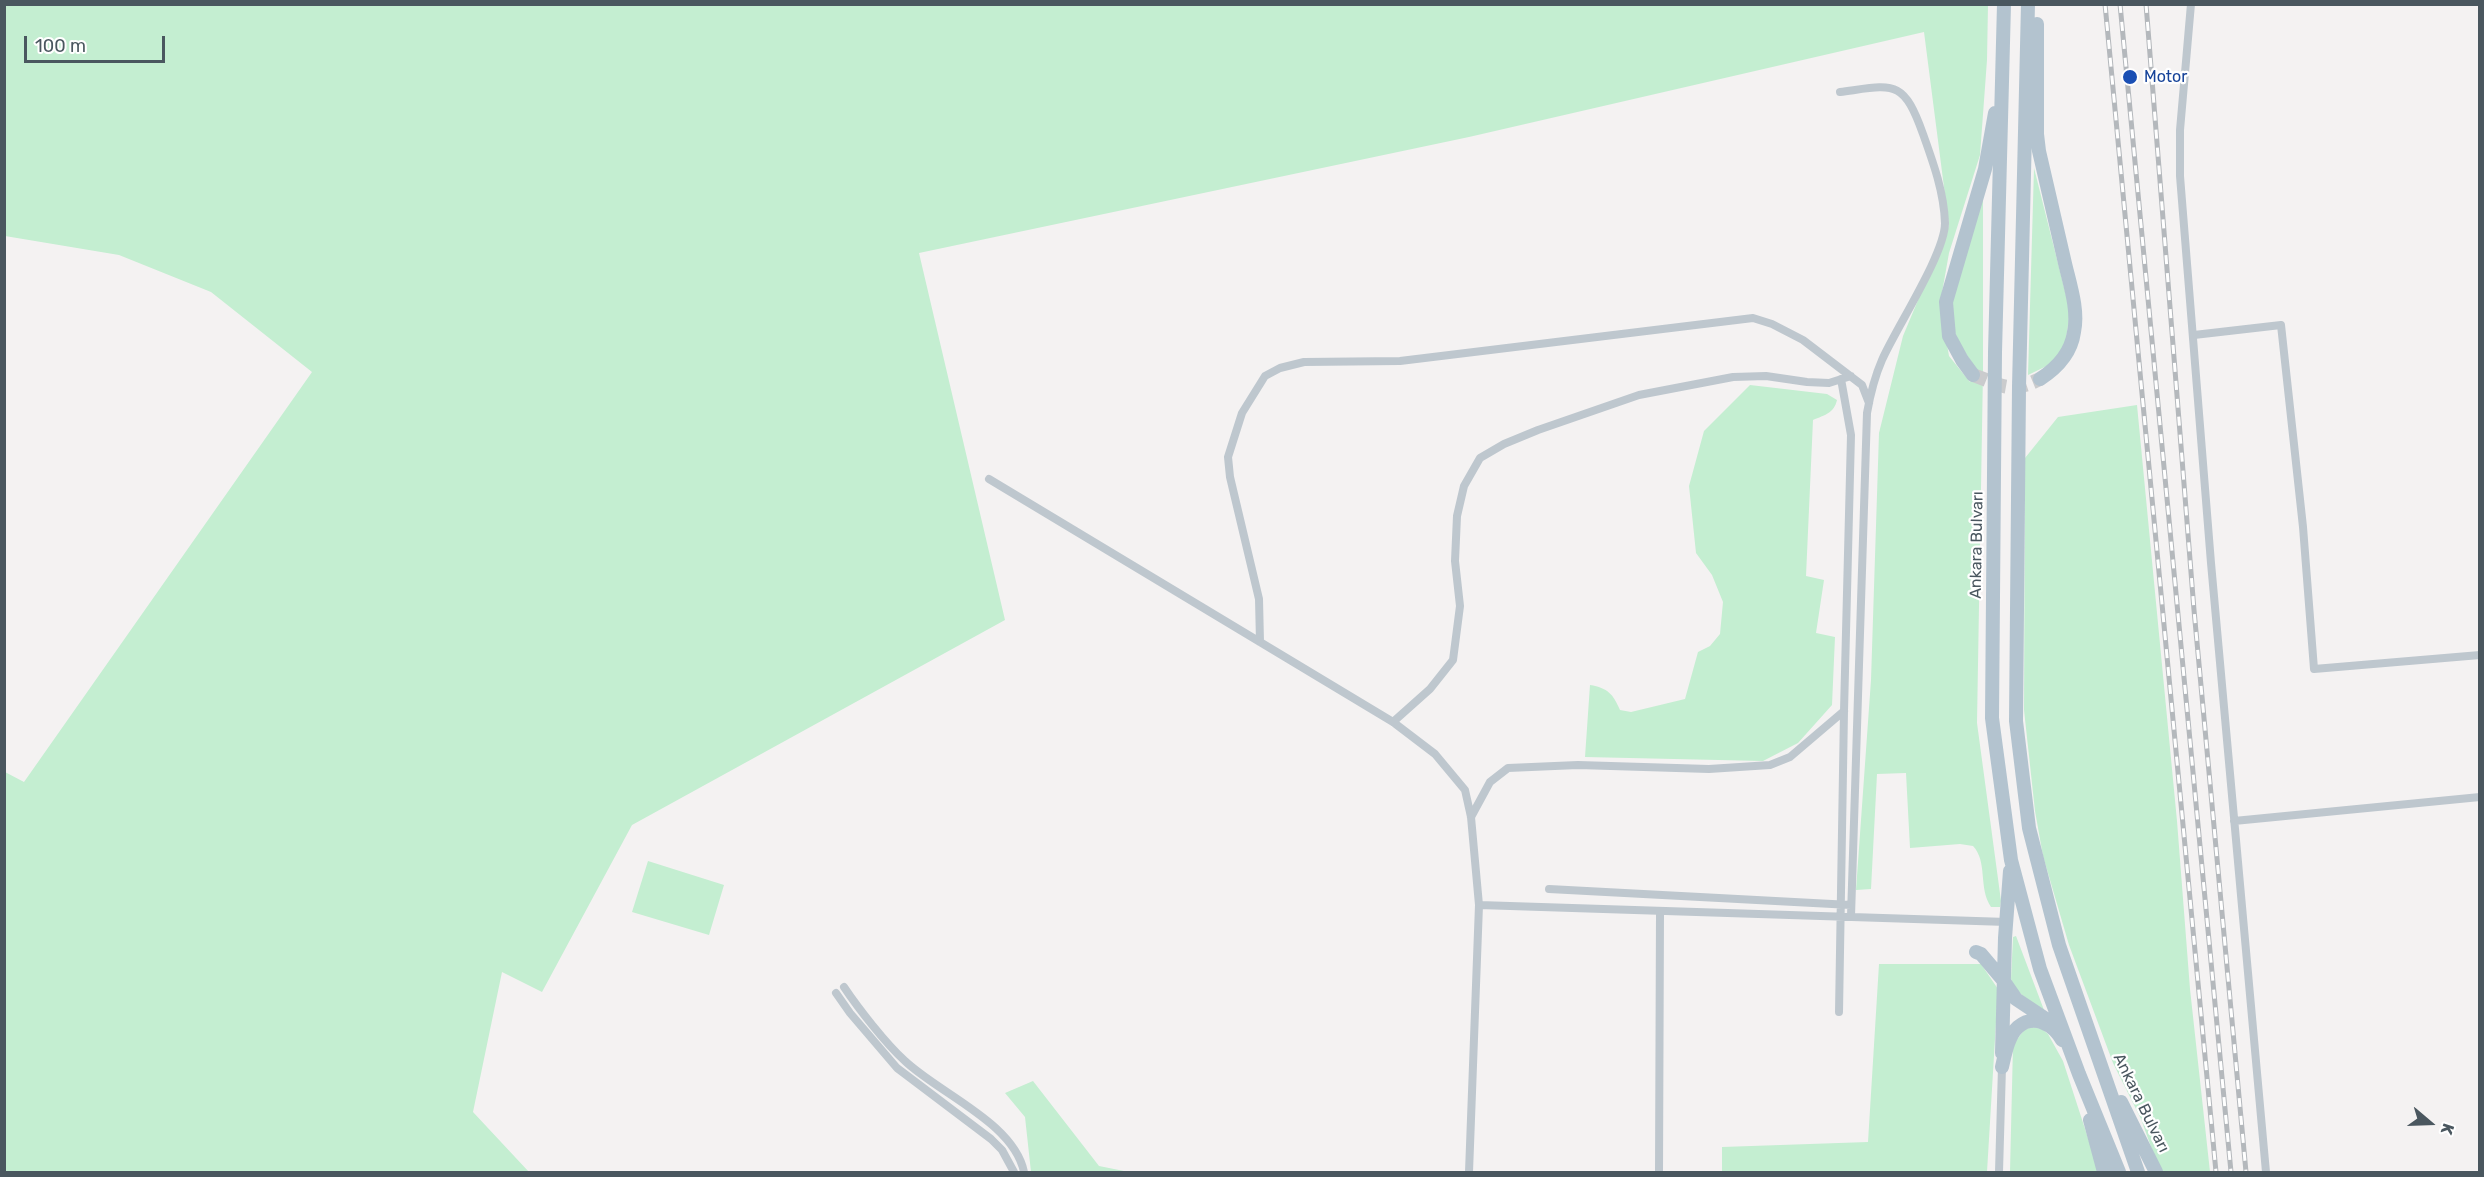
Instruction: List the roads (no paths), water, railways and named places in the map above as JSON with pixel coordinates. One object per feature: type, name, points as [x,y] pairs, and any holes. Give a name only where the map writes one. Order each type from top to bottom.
[{"type":"main road","points":[[1973,375],[1949,336],[1946,302],[1985,169],[2003,60],[1995,29],[1995,4]]},
{"type":"main road","name":"Ankara Bulvarı","points":[[2004,4],[1995,352],[1992,718],[2011,860],[2040,969],[2119,1173]]},
{"type":"main road","name":"Ankara Bulvarı","points":[[2028,4],[2020,367],[2016,721],[2029,828],[2060,945],[2138,1173]]},
{"type":"main road","points":[[2037,4],[2037,134],[2075,320],[2075,332],[2068,351],[2057,367],[2040,379]]},
{"type":"main road","points":[[2002,1067],[2003,980],[2011,860]]},
{"type":"main road","points":[[1976,952],[2003,980],[2016,999],[2049,1022],[2058,1033],[2079,1074]]},
{"type":"main road","points":[[2002,1067],[2009,1041],[2018,1027],[2040,1021],[2048,1024],[2058,1033]]},
{"type":"main road","name":"Ankara Bulvarı","points":[[2095,1048],[2156,1173]]},
{"type":"main road","name":"Ankara Bulvarı","points":[[2079,1074],[2104,1173]]},
{"type":"street","points":[[2191,4],[2180,130],[2180,176],[2211,563],[2266,1173]]},
{"type":"street","points":[[1840,92],[1886,86],[1901,92],[1913,106],[1937,172],[1945,224],[1939,249],[1881,362],[1867,413],[1851,916]]},
{"type":"street","points":[[1260,642],[1259,599],[1230,477],[1228,457],[1242,413],[1265,376],[1280,368],[1304,362],[1400,361],[1753,318],[1772,324],[1803,340],[1862,385],[1869,403]]},
{"type":"street","points":[[2194,335],[2281,325],[2303,527],[2314,669],[2480,655]]},
{"type":"street","points":[[1393,722],[1430,689],[1453,660],[1460,606],[1455,561],[1457,516],[1464,486],[1480,458],[1504,444],[1538,430],[1639,395],[1733,377],[1766,376],[1829,383],[1851,376]]},
{"type":"street","points":[[1839,1012],[1839,905],[1851,435],[1841,379]]},
{"type":"street","points":[[989,479],[1393,722],[1435,754],[1465,790],[1471,817],[1479,905],[1469,1173]]},
{"type":"street","points":[[1471,817],[1490,782],[1508,768],[1578,765],[1708,769],[1770,765],[1790,757],[1844,711]]},
{"type":"street","points":[[2234,821],[2480,797]]},
{"type":"street","points":[[1549,889],[1851,905]]},
{"type":"street","points":[[1479,905],[2007,922]]},
{"type":"street","points":[[1659,1173],[1660,912]]},
{"type":"street","points":[[844,987],[905,1061],[1006,1139],[1017,1153],[1024,1173]]},
{"type":"street","points":[[836,993],[897,1068],[991,1139],[1002,1149],[1014,1173]]},
{"type":"street","points":[[1999,1173],[2002,1067]]},
{"type":"tunnel","points":[[1973,375],[2006,387],[2029,384],[2040,379]]},
{"type":"railway","points":[[2105,4],[2216,1172]]},
{"type":"railway","points":[[2120,4],[2231,1172]]},
{"type":"railway","points":[[2146,4],[2194,610],[2246,1172]]},
{"type":"place","name":"Motor","points":[[2130,77]]}]
